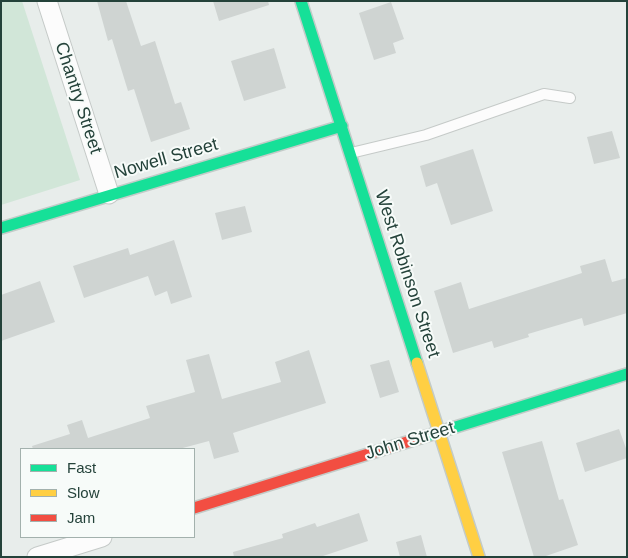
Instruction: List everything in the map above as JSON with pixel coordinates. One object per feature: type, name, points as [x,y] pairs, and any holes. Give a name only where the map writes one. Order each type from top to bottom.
[{"type":"street","name":"Chantry Street","points":[[47,1],[109,194]]},
{"type":"street","name":"West Robinson Street","points":[[302,1],[479,557]]},
{"type":"street","name":"Nowell Street","points":[[1,228],[109,194],[342,126]]},
{"type":"street","name":"John Street","points":[[195,508],[627,374]]},
{"type":"street","points":[[37,557],[99,538]]},
{"type":"lane","points":[[350,153],[426,135],[544,94],[570,98]]},
{"type":"green space","points":[[1,1],[22,1],[80,180],[1,205]]},
{"type":"building","points":[[97,1],[126,1],[141,46],[155,41],[175,104],[181,102],[190,129],[151,142],[134,89],[128,91],[112,39],[108,41]]},
{"type":"building","points":[[213,1],[268,1],[269,5],[219,21]]},
{"type":"building","points":[[391,2],[404,39],[393,43],[396,53],[374,60],[359,13]]},
{"type":"building","points":[[274,48],[286,88],[244,101],[231,61]]},
{"type":"building","points":[[612,131],[620,158],[594,164],[587,137]]},
{"type":"building","points":[[473,149],[493,211],[451,225],[437,183],[426,187],[420,166]]},
{"type":"building","points":[[245,206],[252,232],[222,240],[215,213]]},
{"type":"building","points":[[174,240],[192,297],[171,304],[167,291],[155,296],[148,276],[84,298],[73,266],[128,248],[130,255]]},
{"type":"building","points":[[605,259],[612,282],[627,278],[627,313],[584,326],[582,318],[528,334],[529,337],[494,348],[492,341],[453,353],[434,291],[461,282],[469,309],[582,273],[580,266]]},
{"type":"building","points":[[40,281],[55,322],[1,341],[1,295]]},
{"type":"building","points":[[309,350],[326,403],[233,433],[239,452],[214,459],[209,441],[183,448],[33,448],[32,446],[70,434],[67,425],[82,420],[88,438],[150,418],[146,406],[195,392],[186,360],[209,354],[222,399],[281,382],[275,362]]},
{"type":"building","points":[[389,360],[399,392],[380,398],[370,365]]},
{"type":"building","points":[[619,429],[627,451],[627,458],[585,472],[576,443]]},
{"type":"building","points":[[542,441],[559,500],[563,499],[578,545],[543,557],[534,557],[502,452]]},
{"type":"building","points":[[359,513],[368,541],[320,557],[234,557],[233,552],[283,538],[282,534],[315,523],[317,527]]},
{"type":"building","points":[[421,535],[427,557],[400,557],[396,542]]},
{"type":"traffic: fast","points":[[301,1],[417,363]]},
{"type":"traffic: fast","points":[[1,228],[342,126]]},
{"type":"traffic: fast","points":[[420,438],[627,374]]},
{"type":"traffic: slow","points":[[417,363],[479,557]]},
{"type":"traffic: jam","points":[[195,508],[420,438]]}]
